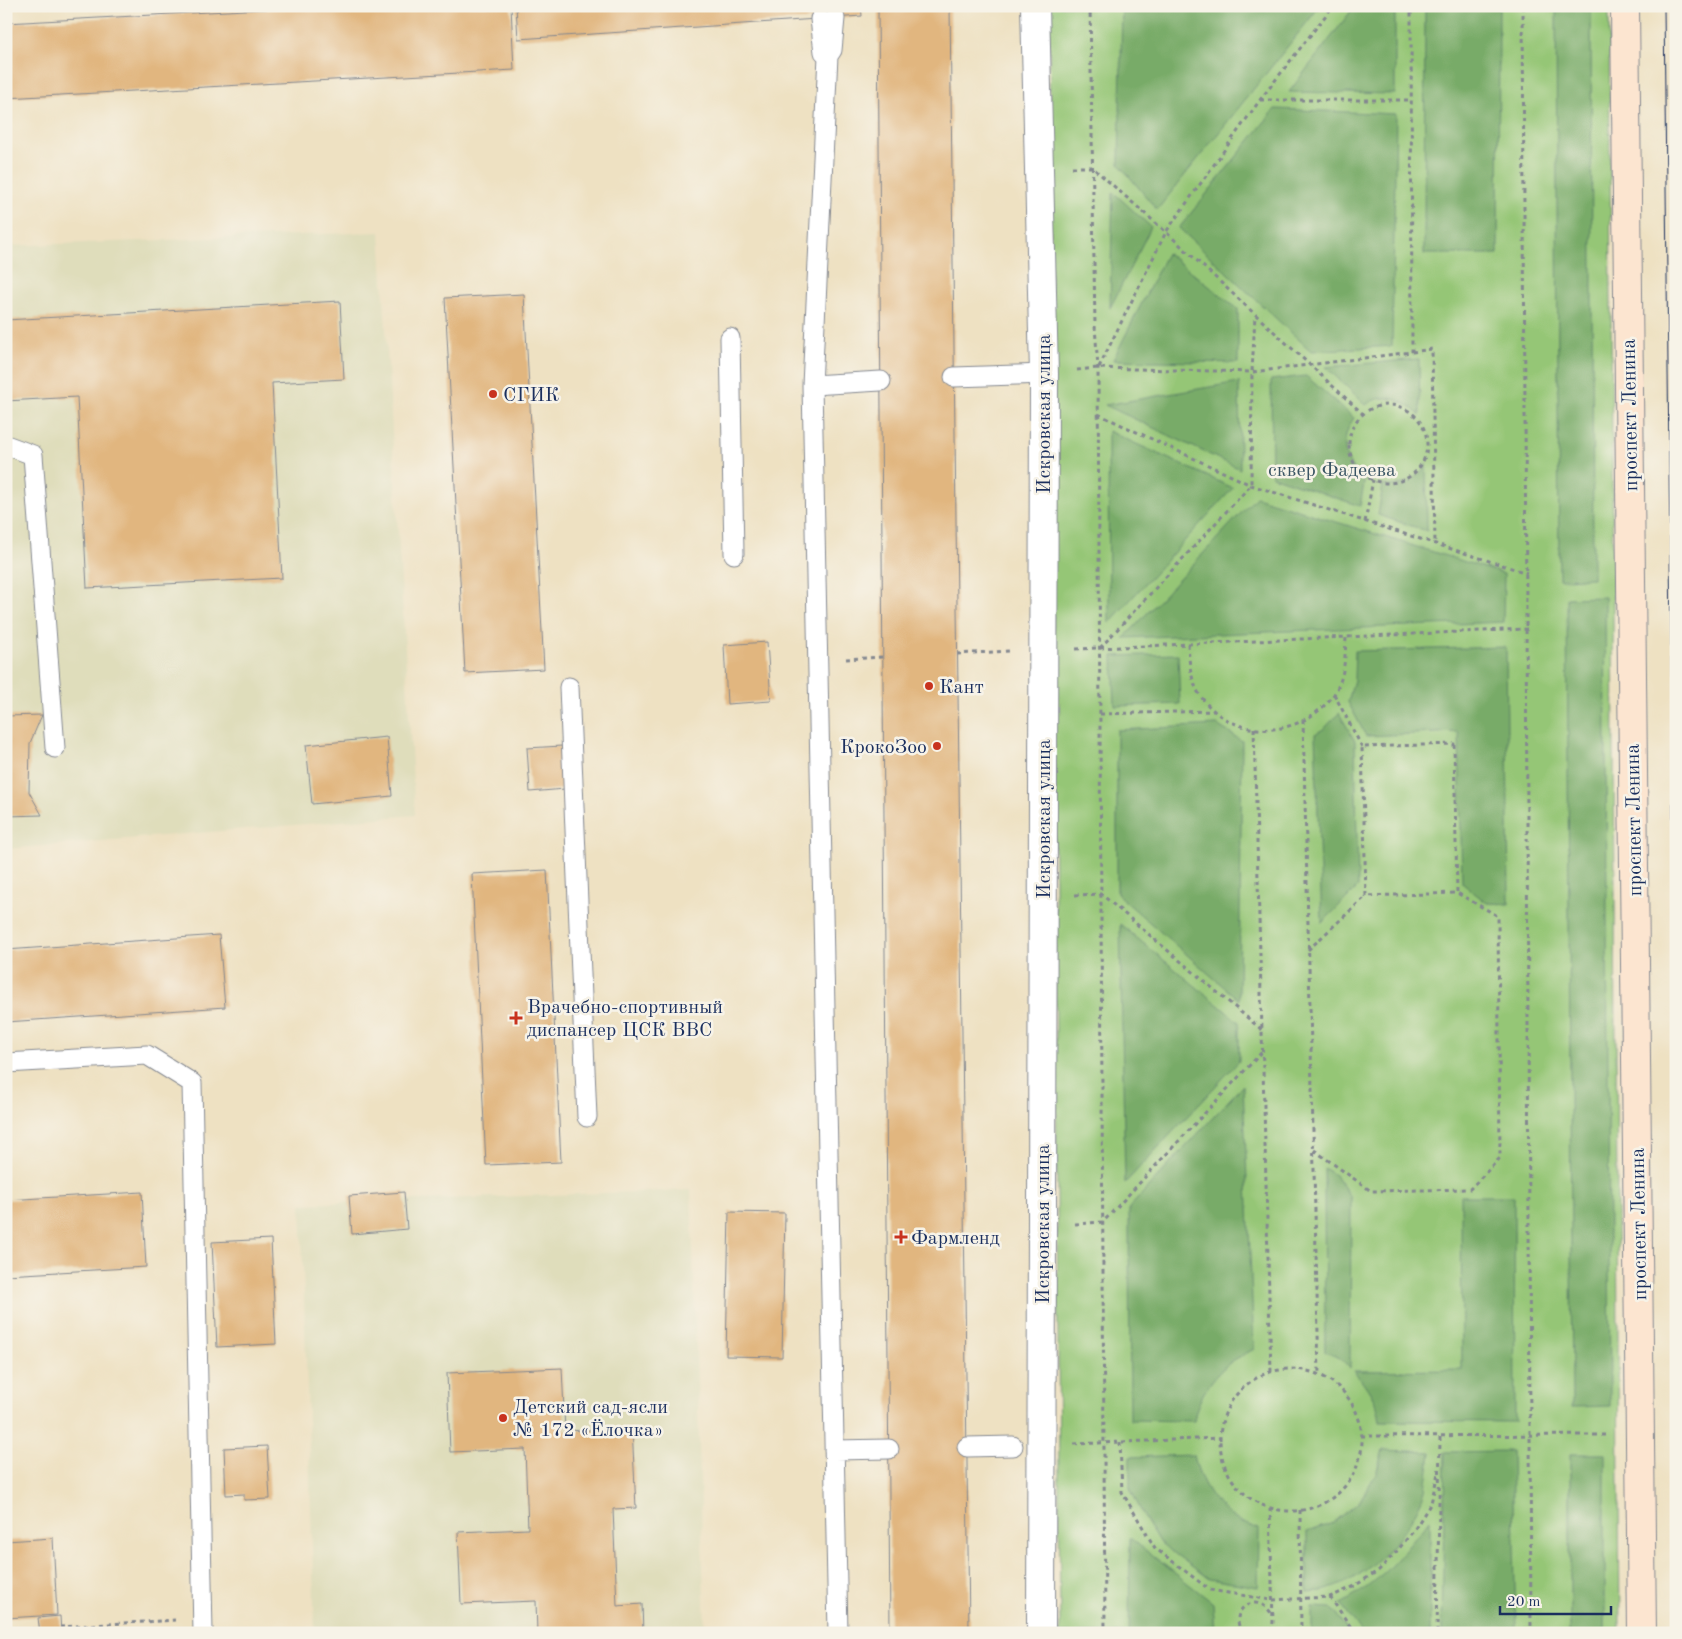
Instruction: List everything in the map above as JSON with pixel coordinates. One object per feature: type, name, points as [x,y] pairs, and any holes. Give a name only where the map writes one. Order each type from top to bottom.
[{"type":"main road","name":"проспект Ленина","points":[[1625,6],[1642,1633]]},
{"type":"street","name":"Искровская улица","points":[[1035,6],[1044,374],[1041,1633]]},
{"type":"lane","points":[[827,18],[832,50],[828,56],[812,385],[838,1633]]},
{"type":"lane","points":[[730,338],[734,554]]},
{"type":"lane","points":[[954,377],[1044,374]]},
{"type":"lane","points":[[812,385],[881,381]]},
{"type":"lane","points":[[6,445],[33,456],[55,748]]},
{"type":"lane","points":[[569,686],[587,1118]]},
{"type":"lane","points":[[6,1063],[147,1055],[192,1083],[203,1625]]},
{"type":"lane","points":[[967,1447],[1013,1446]]},
{"type":"lane","points":[[834,1450],[889,1449]]},
{"type":"path","points":[[1090,6],[1095,326],[1098,368],[1106,1633]]},
{"type":"path","points":[[1098,368],[1166,232],[1260,100],[1333,6]]},
{"type":"path","points":[[1411,6],[1412,352]]},
{"type":"path","points":[[1523,6],[1531,1633]]},
{"type":"path","points":[[1260,100],[1412,100]]},
{"type":"path","points":[[1039,169],[1092,168],[1166,232],[1363,414]]},
{"type":"path","points":[[1100,648],[1251,485],[1252,372],[1255,315]]},
{"type":"path","points":[[1098,368],[1252,372],[1432,349],[1434,544]]},
{"type":"path","points":[[1388,404],[1401,407],[1413,413],[1422,424],[1427,436],[1427,450],[1423,463],[1414,474],[1402,480],[1389,483],[1373,480],[1357,468],[1351,457],[1349,445],[1351,432],[1356,421],[1363,414],[1375,407],[1388,404]]},
{"type":"path","points":[[1098,414],[1251,485],[1527,573]]},
{"type":"path","points":[[1427,442],[1433,442]]},
{"type":"path","points":[[1365,522],[1373,480]]},
{"type":"path","points":[[1100,648],[1527,629]]},
{"type":"path","points":[[1188,644],[1190,669],[1198,692],[1214,711],[1238,725],[1265,730],[1292,726],[1317,713],[1334,694],[1345,666],[1346,638]]},
{"type":"path","points":[[957,654],[1044,650]]},
{"type":"path","points":[[818,660],[883,657]]},
{"type":"path","points":[[1334,694],[1362,746],[1366,896]]},
{"type":"path","points":[[1100,714],[1214,711]]},
{"type":"path","points":[[1303,720],[1319,1375]]},
{"type":"path","points":[[1254,728],[1272,1372]]},
{"type":"path","points":[[1362,746],[1454,744],[1457,893]]},
{"type":"path","points":[[1308,950],[1366,896],[1457,893],[1498,916],[1500,1158],[1470,1190],[1370,1191],[1313,1149]]},
{"type":"path","points":[[1101,894],[1262,1030]]},
{"type":"path","points":[[1103,1222],[1263,1052]]},
{"type":"path","points":[[1286,1368],[1311,1371],[1333,1382],[1350,1399],[1360,1422],[1362,1447],[1356,1471],[1341,1491],[1320,1505],[1296,1511],[1270,1508],[1254,1500],[1237,1486],[1225,1467],[1220,1438],[1222,1423],[1230,1402],[1245,1385],[1264,1374],[1272,1372],[1286,1368]]},
{"type":"path","points":[[1361,1436],[1609,1435]]},
{"type":"path","points":[[1437,1633],[1440,1437]]},
{"type":"path","points":[[1042,1445],[1220,1438]]},
{"type":"path","points":[[1120,1442],[1122,1492],[1155,1548],[1210,1590],[1271,1600],[1301,1600],[1330,1597],[1353,1587],[1379,1570],[1414,1530],[1431,1504],[1439,1469]]},
{"type":"path","points":[[1268,1633],[1273,1622],[1271,1613],[1270,1508]]},
{"type":"path","points":[[1300,1510],[1301,1633]]},
{"type":"path","points":[[1330,1597],[1355,1633]]},
{"type":"path","points":[[1243,1633],[1237,1622],[1244,1606],[1254,1602],[1260,1603],[1271,1613]]},
{"type":"path","points":[[60,1627],[203,1625]]},
{"type":"path","points":[[6,1631],[39,1628]]},
{"type":"path","points":[[1271,1628],[1271,1633]]},
{"type":"shaded area","points":[[380,232],[415,815],[6,849],[6,246]]},
{"type":"shaded area","name":"Детский сад-ясли № 172 «Ёлочка»","points":[[691,1190],[705,1633],[315,1633],[301,1204]]},
{"type":"green space","name":"сквер Фадеева","points":[[1049,6],[1609,6],[1620,1633],[1060,1633]]},
{"type":"green space","points":[[1122,6],[1320,6],[1157,210],[1119,164]]},
{"type":"green space","points":[[1355,6],[1395,6],[1395,94],[1289,92]]},
{"type":"green space","points":[[1425,6],[1499,6],[1498,254],[1424,254]]},
{"type":"green space","points":[[1556,6],[1591,6],[1593,578],[1559,579]]},
{"type":"green space","points":[[1275,109],[1396,114],[1392,346],[1311,351],[1179,228]]},
{"type":"green space","points":[[1113,192],[1151,227],[1110,308]]},
{"type":"green space","points":[[1167,253],[1238,309],[1238,363],[1113,360]]},
{"type":"green space","points":[[1419,359],[1420,416],[1402,402],[1388,398],[1380,398],[1366,405],[1326,367]]},
{"type":"green space","points":[[1306,376],[1354,418],[1346,434],[1345,451],[1351,466],[1365,478],[1360,506],[1272,476],[1271,380]]},
{"type":"green space","points":[[1239,382],[1240,469],[1105,405]]},
{"type":"green space","points":[[1108,431],[1233,488],[1109,623]]},
{"type":"green space","points":[[1426,464],[1427,531],[1378,515],[1383,485],[1390,486],[1408,482],[1423,470]]},
{"type":"green space","points":[[1256,497],[1504,574],[1503,622],[1124,638]]},
{"type":"green space","points":[[1605,597],[1610,1406],[1572,1407],[1567,598]]},
{"type":"green space","points":[[1506,647],[1509,904],[1487,903],[1462,883],[1459,732],[1366,736],[1348,702],[1354,680],[1355,651]]},
{"type":"green space","points":[[1178,654],[1180,704],[1115,706],[1113,656]]},
{"type":"green space","points":[[1339,713],[1355,741],[1358,887],[1322,923],[1315,734],[1325,728]]},
{"type":"green space","points":[[1217,725],[1242,741],[1239,1000],[1117,894],[1117,730]]},
{"type":"green space","points":[[1120,924],[1239,1022],[1239,1061],[1125,1183]]},
{"type":"green space","points":[[1243,1085],[1254,1349],[1230,1363],[1216,1377],[1198,1405],[1194,1421],[1130,1420],[1129,1208]]},
{"type":"green space","points":[[1324,1168],[1335,1175],[1351,1197],[1350,1368],[1340,1358],[1325,1352]]},
{"type":"green space","points":[[1461,1196],[1514,1196],[1515,1422],[1380,1421],[1377,1407],[1371,1394],[1354,1371],[1462,1370]]},
{"type":"green space","points":[[1383,1450],[1431,1452],[1425,1490],[1414,1515],[1395,1542],[1372,1565],[1344,1583],[1327,1590],[1307,1592],[1307,1532],[1333,1523],[1359,1502],[1376,1474]]},
{"type":"green space","points":[[1512,1451],[1516,1633],[1442,1633],[1445,1452]]},
{"type":"green space","points":[[1570,1454],[1605,1454],[1605,1633],[1570,1633]]},
{"type":"green space","points":[[1194,1455],[1204,1483],[1221,1507],[1237,1520],[1259,1529],[1258,1587],[1209,1579],[1159,1542],[1144,1517],[1130,1488],[1130,1457]]},
{"type":"green space","points":[[1430,1519],[1430,1633],[1362,1633],[1341,1604],[1355,1596],[1390,1567]]},
{"type":"green space","points":[[1130,1538],[1213,1603],[1215,1633],[1129,1633]]},
{"type":"green space","points":[[1312,1607],[1332,1608],[1349,1633],[1312,1633]]},
{"type":"building","points":[[319,6],[511,6],[514,70],[6,98],[6,23]]},
{"type":"building","points":[[516,6],[861,6],[862,16],[518,39]]},
{"type":"building","points":[[878,6],[950,6],[969,1633],[890,1633]]},
{"type":"building","points":[[524,294],[544,669],[465,673],[445,298]]},
{"type":"building","points":[[340,301],[344,379],[272,383],[282,578],[87,588],[77,397],[6,401],[6,320]]},
{"type":"building","points":[[767,642],[771,701],[727,704],[724,645]]},
{"type":"building","points":[[42,715],[30,743],[29,792],[42,815],[6,816],[6,716]]},
{"type":"building","points":[[387,737],[392,796],[312,804],[306,745]]},
{"type":"building","points":[[562,746],[565,789],[530,792],[527,748]]},
{"type":"building","name":"Врачебно-спортивный диспансер ЦСК ВВС","points":[[547,870],[561,1162],[486,1165],[472,874]]},
{"type":"building","points":[[219,935],[225,1007],[6,1022],[6,950]]},
{"type":"building","points":[[142,1192],[146,1267],[6,1275],[6,1200]]},
{"type":"building","points":[[404,1192],[407,1229],[352,1234],[349,1196]]},
{"type":"building","points":[[729,1212],[785,1213],[782,1357],[726,1356]]},
{"type":"building","points":[[271,1239],[276,1344],[217,1347],[212,1242]]},
{"type":"building","points":[[562,1368],[565,1431],[632,1428],[636,1508],[613,1509],[617,1606],[642,1604],[643,1633],[537,1633],[536,1601],[461,1604],[458,1532],[528,1529],[525,1449],[450,1452],[447,1373]]},
{"type":"building","points":[[267,1446],[270,1499],[244,1500],[244,1494],[226,1495],[224,1448]]},
{"type":"building","points":[[53,1538],[57,1615],[6,1618],[6,1541]]},
{"type":"building","points":[[60,1616],[61,1633],[40,1633],[38,1618]]},
{"type":"tram line","points":[[1664,6],[1676,1092]]},
{"type":"place","name":"СГИК","points":[[493,394]]},
{"type":"place","name":"Кант","points":[[929,686]]},
{"type":"place","name":"КрокоЗоо","points":[[937,746]]},
{"type":"place","name":"Врачебно-спортивный диспансер ЦСК ВВС","points":[[516,1018]]},
{"type":"place","name":"Фармленд","points":[[901,1237]]},
{"type":"place","name":"Детский сад-ясли № 172 «Ёлочка»","points":[[503,1418]]}]
